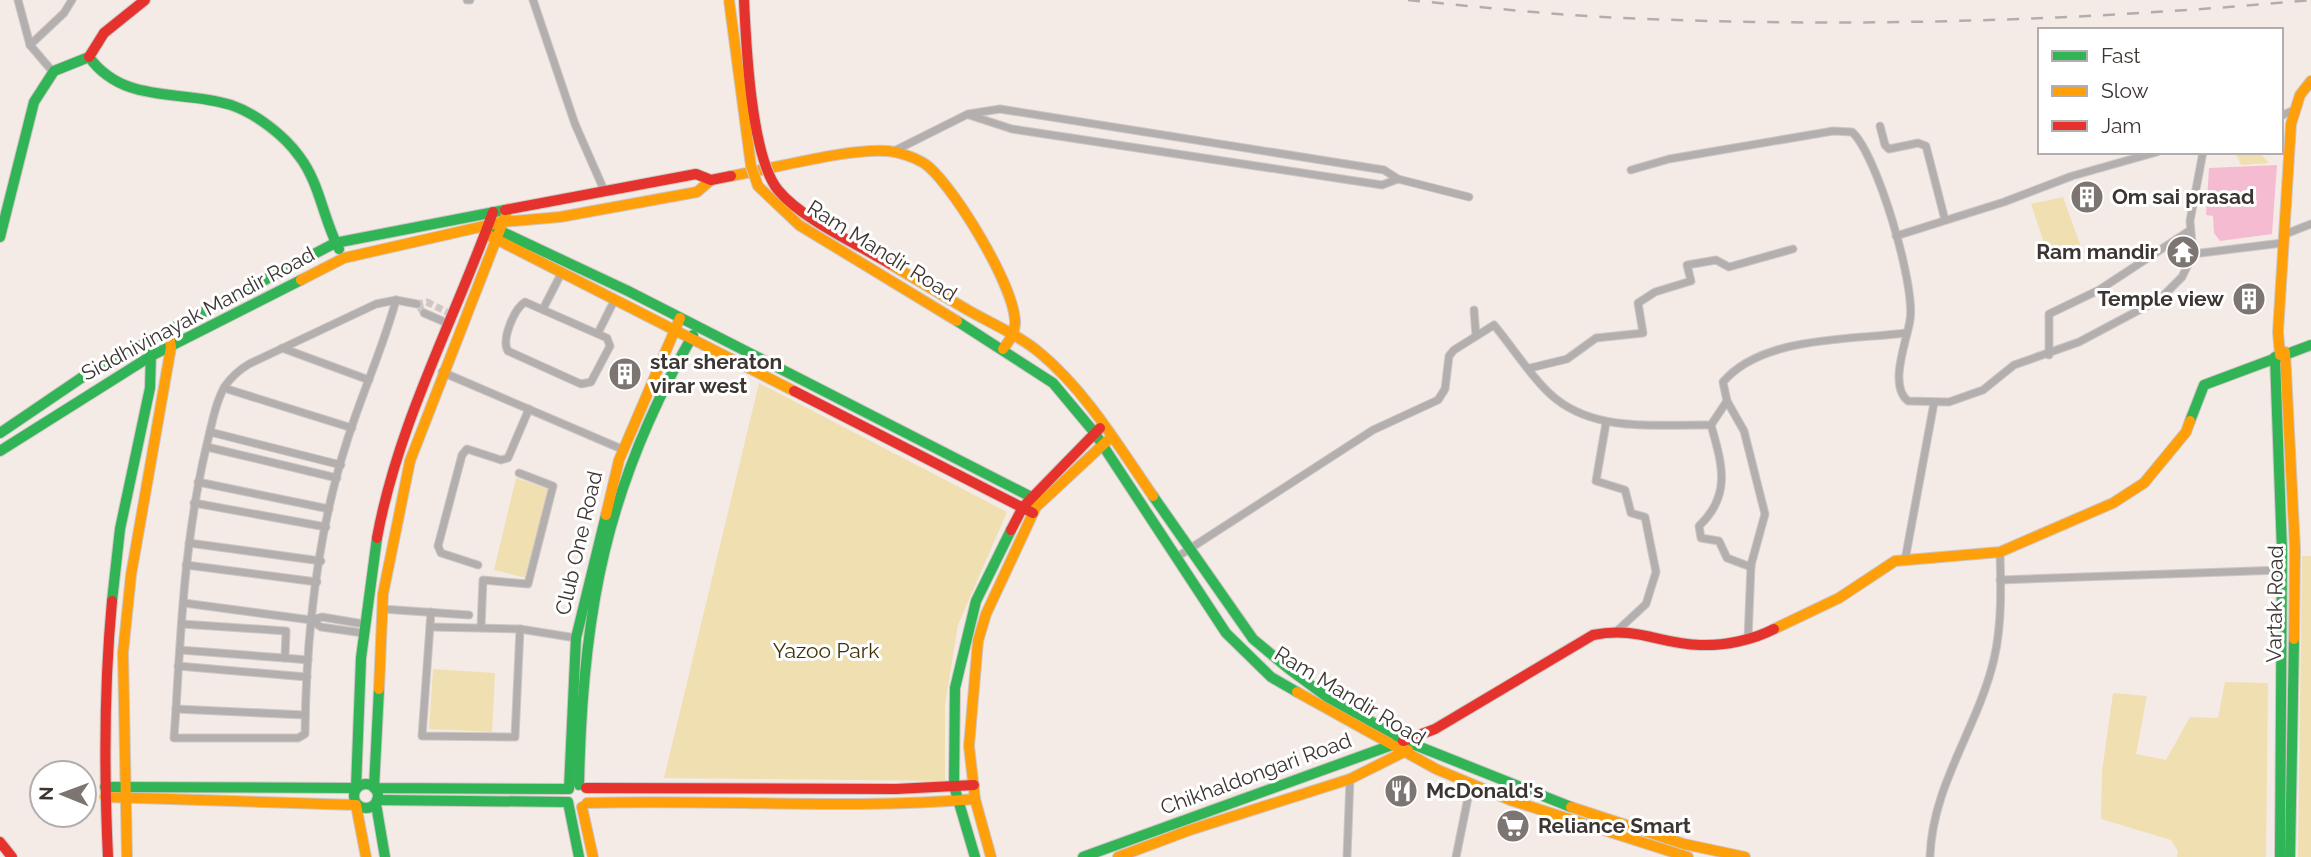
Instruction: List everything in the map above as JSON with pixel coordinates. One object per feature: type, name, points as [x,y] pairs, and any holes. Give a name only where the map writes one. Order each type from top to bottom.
[{"type":"street","points":[[18,0],[30,45],[53,72]]},
{"type":"street","points":[[30,45],[65,13],[72,0]]},
{"type":"street","points":[[0,237],[36,96],[53,72],[70,61],[89,57],[104,33],[145,0]]},
{"type":"street","points":[[533,0],[575,124],[604,190],[696,174],[711,180]]},
{"type":"street","name":"Ram Mandir Road","points":[[729,0],[751,166],[758,186],[799,225],[1003,349],[1053,383],[1099,429],[1226,633],[1270,677],[1404,752],[1510,800],[1643,845],[1688,857]]},
{"type":"street","points":[[744,0],[758,124],[772,183],[784,197],[805,213],[1038,351],[1058,369],[1099,429],[1028,510],[976,601],[955,688],[954,786],[975,857]]},
{"type":"street","points":[[89,57],[94,68],[112,80],[173,99],[231,105],[288,143],[306,165],[317,186],[335,243],[344,258]]},
{"type":"street","points":[[2283,115],[2294,110],[2300,95],[2311,81]]},
{"type":"street","points":[[894,151],[968,114],[1000,109],[1384,170],[1398,179],[1469,197]]},
{"type":"street","name":"Vartak Road","points":[[2290,857],[2295,549],[2278,332],[2282,239],[2294,110]]},
{"type":"street","points":[[968,114],[1012,129],[1382,185],[1398,179]]},
{"type":"street","points":[[1880,126],[1885,145],[1889,149],[1918,143],[1926,146],[1945,220]]},
{"type":"street","points":[[1631,170],[1669,159],[1848,131],[1857,137],[1871,159],[1896,236],[1911,297],[1902,348],[1900,390],[1908,401],[1934,403],[1949,402],[1983,390],[2014,365],[2049,355],[2160,299],[2182,277],[2193,254],[2189,231],[2203,154]]},
{"type":"street","points":[[1216,158],[1218,143]]},
{"type":"street","points":[[486,230],[499,230],[697,192],[711,180],[873,150],[894,151],[928,166],[964,213],[1000,273],[1016,319],[1013,336],[1003,349]]},
{"type":"street","points":[[1896,236],[2004,202],[2072,176],[2150,154]]},
{"type":"street","name":"Siddhivinayak Mandir Road","points":[[0,433],[90,372],[335,243],[604,190]]},
{"type":"street","points":[[385,857],[374,788],[382,609],[410,461],[442,372],[508,209]]},
{"type":"street","points":[[366,857],[353,798],[356,788],[364,628],[381,513],[401,445],[493,212]]},
{"type":"street","points":[[2193,254],[2282,239],[2311,224]]},
{"type":"street","name":"Siddhivinayak Mandir Road","points":[[0,451],[151,356],[344,258],[486,230],[499,230]]},
{"type":"street","points":[[499,230],[561,274],[1028,510]]},
{"type":"street","points":[[499,230],[698,327],[1037,500]]},
{"type":"street","points":[[2049,355],[2048,318],[2053,311],[2099,290],[2189,231]]},
{"type":"street","points":[[1530,368],[1567,359],[1596,338],[1643,333],[1639,303],[1655,292],[1691,281],[1687,265],[1716,260],[1729,267],[1793,249]]},
{"type":"street","points":[[544,307],[561,274]]},
{"type":"street","points":[[396,300],[352,428],[329,509],[311,620],[304,734],[298,738],[174,738],[186,565],[194,503],[210,432],[224,388],[242,368],[376,304],[396,300],[417,304]]},
{"type":"street","points":[[598,333],[614,300]]},
{"type":"street","points":[[525,302],[544,307],[598,333],[607,338],[610,346],[591,382],[587,384],[581,384],[508,351],[505,342],[520,304],[525,302]]},
{"type":"street","points":[[1474,310],[1476,336]]},
{"type":"street","points":[[424,313],[447,323]]},
{"type":"street","name":"Club One Road","points":[[578,787],[576,638],[624,450],[680,318]]},
{"type":"street","points":[[1177,557],[1373,430],[1438,400],[1445,389],[1449,356],[1454,349],[1494,325],[1555,399],[1588,417],[1606,423],[1711,425]]},
{"type":"street","name":"Club One Road","points":[[579,857],[568,802],[578,787],[580,701],[589,618],[612,521],[648,424],[698,327]]},
{"type":"street","points":[[127,857],[123,653],[131,575],[171,347],[168,330]]},
{"type":"street","points":[[1748,639],[1751,567],[1765,514],[1744,431],[1727,401],[1723,382],[1757,356],[1782,348],[1906,333]]},
{"type":"street","points":[[108,857],[105,792],[107,653],[120,529],[150,388],[149,339]]},
{"type":"street","points":[[1435,729],[1480,705],[1581,640],[1618,631],[1700,645],[1748,639],[1789,625],[1839,598],[1888,564],[1905,560],[2000,552],[2113,503],[2144,483],[2186,432],[2204,385],[2311,345]]},
{"type":"street","points":[[282,348],[369,380]]},
{"type":"street","name":"Vartak Road","points":[[2280,355],[2280,857]]},
{"type":"street","points":[[442,372],[624,450]]},
{"type":"street","points":[[224,388],[352,428]]},
{"type":"street","points":[[1727,401],[1711,425],[1722,465],[1720,499],[1712,514],[1699,527],[1701,538],[1719,541],[1727,558],[1751,567]]},
{"type":"street","points":[[1905,560],[1934,403]]},
{"type":"street","points":[[478,565],[441,553],[438,545],[462,455],[467,449],[501,460],[508,458],[529,409]]},
{"type":"street","points":[[1606,423],[1596,481],[1625,490],[1630,513],[1646,517],[1656,572],[1646,604],[1618,631]]},
{"type":"street","points":[[210,432],[341,465]]},
{"type":"street","points":[[1037,500],[1107,441],[1253,639],[1277,661],[1359,718],[1496,780],[1556,802],[1648,834],[1731,856],[1745,857]]},
{"type":"street","points":[[207,447],[338,478]]},
{"type":"street","points":[[481,627],[483,580],[528,584],[553,486],[519,472]]},
{"type":"street","points":[[198,482],[329,509]]},
{"type":"street","points":[[194,503],[326,527]]},
{"type":"street","points":[[991,857],[975,799],[969,746],[978,642],[986,614],[1028,510]]},
{"type":"street","points":[[189,543],[321,561]]},
{"type":"street","points":[[1930,857],[1936,808],[1994,660],[2000,552]]},
{"type":"street","points":[[186,565],[317,582]]},
{"type":"street","points":[[2000,580],[2282,570]]},
{"type":"street","points":[[184,603],[311,620],[320,627],[364,628]]},
{"type":"street","points":[[382,609],[469,615]]},
{"type":"street","points":[[431,612],[422,736],[515,737],[520,629]]},
{"type":"street","points":[[182,624],[286,631],[285,658]]},
{"type":"street","points":[[430,627],[520,629],[576,638]]},
{"type":"street","points":[[180,650],[308,660]]},
{"type":"street","points":[[107,653],[123,653]]},
{"type":"street","points":[[178,666],[307,677]]},
{"type":"street","points":[[176,709],[305,715]]},
{"type":"street","name":"Chikhaldongari Road","points":[[1083,857],[1302,780],[1405,738],[1435,729]]},
{"type":"street","name":"Chikhaldongari Road","points":[[1118,857],[1190,830],[1350,779],[1418,744],[1435,729]]},
{"type":"street","points":[[1348,857],[1350,779]]},
{"type":"street","points":[[1456,857],[1471,783]]},
{"type":"street","points":[[105,792],[356,788],[367,784],[374,788],[799,790],[974,785]]},
{"type":"street","name":"Club One Road","points":[[578,787],[589,795],[584,805],[593,857]]},
{"type":"street","points":[[125,792],[356,805],[366,809],[377,802],[568,802],[584,805],[975,799]]},
{"type":"street","points":[[0,842],[12,857]]},
{"type":"street","points":[[1639,857],[1643,845]]},
{"type":"green space","points":[[2236,154],[2261,154],[2269,163],[2241,165]]},
{"type":"green space","points":[[2063,197],[2081,247],[2047,252],[2031,204]]},
{"type":"green space","name":"Yazoo Park","points":[[759,383],[1007,512],[958,625],[945,705],[945,781],[664,778]]},
{"type":"green space","points":[[516,478],[549,489],[526,578],[494,570]]},
{"type":"green space","points":[[2302,556],[2311,556],[2311,857],[2298,857]]},
{"type":"green space","points":[[433,669],[495,673],[492,732],[429,729]]},
{"type":"green space","points":[[2225,682],[2268,683],[2266,857],[2177,857],[2178,851],[2171,840],[2101,819],[2102,771],[2113,693],[2147,696],[2136,754],[2166,760],[2190,717],[2218,718]]},
{"type":"shaded area","points":[[2277,165],[2272,234],[2220,241],[2214,233],[2213,216],[2206,215],[2209,168]]},
{"type":"tunnel","points":[[424,313],[417,304],[427,302],[451,314]]},
{"type":"railway","points":[[1408,0],[1597,17],[1796,22],[2054,18],[2311,0]]},
{"type":"traffic: fast","points":[[89,57],[103,72],[136,89],[231,105],[250,113],[268,126],[293,148],[306,167],[339,249]]},
{"type":"traffic: fast","points":[[0,237],[34,102],[54,71],[89,57]]},
{"type":"traffic: fast","points":[[0,433],[90,372],[335,243],[505,210]]},
{"type":"traffic: fast","points":[[496,229],[628,291],[1041,502]]},
{"type":"traffic: fast","points":[[0,451],[151,356],[301,280]]},
{"type":"traffic: fast","points":[[957,321],[1053,383],[1094,432],[1226,633],[1271,677],[1297,692]]},
{"type":"traffic: fast","points":[[579,785],[586,663],[593,606],[604,552],[619,498],[639,445],[663,391],[693,335]]},
{"type":"traffic: fast","points":[[2190,421],[2204,385],[2311,345]]},
{"type":"traffic: fast","points":[[112,601],[120,529],[150,388],[151,353]]},
{"type":"traffic: fast","points":[[2275,357],[2282,551],[2280,857]]},
{"type":"traffic: fast","points":[[1153,496],[1253,639],[1289,669],[1327,697],[1410,743],[1571,807]]},
{"type":"traffic: fast","points":[[379,689],[374,788],[569,789],[576,638],[606,515]]},
{"type":"traffic: fast","points":[[975,857],[954,786],[955,688],[976,601],[1011,530]]},
{"type":"traffic: fast","points":[[105,787],[356,788],[361,658],[377,538]]},
{"type":"traffic: fast","points":[[2290,857],[2294,639]]},
{"type":"traffic: fast","points":[[1083,857],[1403,741]]},
{"type":"traffic: fast","points":[[366,784],[375,787],[378,796],[375,805],[366,808],[357,805],[354,796],[357,787],[366,784]]},
{"type":"traffic: fast","points":[[377,800],[568,802],[579,857]]},
{"type":"traffic: fast","points":[[376,804],[385,857]]},
{"type":"traffic: slow","points":[[729,0],[751,166],[758,186],[799,225],[957,321]]},
{"type":"traffic: slow","points":[[2280,355],[2278,332],[2291,124],[2300,95],[2311,81]]},
{"type":"traffic: slow","points":[[731,176],[859,152],[895,152],[922,162],[941,179],[954,196],[981,239],[1004,284],[1012,304],[1015,324],[1003,349]]},
{"type":"traffic: slow","points":[[301,280],[344,258],[502,222],[560,217],[697,192],[711,180]]},
{"type":"traffic: slow","points":[[379,689],[383,594],[410,461],[508,209]]},
{"type":"traffic: slow","points":[[490,236],[794,391]]},
{"type":"traffic: slow","points":[[890,264],[966,309]]},
{"type":"traffic: slow","points":[[966,309],[1023,340],[1057,368],[1101,420],[1153,496]]},
{"type":"traffic: slow","points":[[606,515],[619,460],[680,318]]},
{"type":"traffic: slow","points":[[127,857],[123,653],[131,575],[171,347],[168,330]]},
{"type":"traffic: slow","points":[[2285,352],[2295,549],[2294,639]]},
{"type":"traffic: slow","points":[[1774,629],[1839,598],[1895,561],[2000,552],[2113,503],[2144,483],[2186,432],[2190,421]]},
{"type":"traffic: slow","points":[[991,857],[975,799],[969,746],[978,641],[986,614],[1036,507],[1107,441]]},
{"type":"traffic: slow","points":[[1297,692],[1436,769],[1510,800],[1688,857]]},
{"type":"traffic: slow","points":[[1118,857],[1190,830],[1350,779],[1408,750]]},
{"type":"traffic: slow","points":[[105,797],[356,805],[366,857]]},
{"type":"traffic: slow","points":[[587,803],[879,804],[975,799]]},
{"type":"traffic: slow","points":[[582,807],[593,857]]},
{"type":"traffic: slow","points":[[1571,807],[1684,844],[1745,857]]},
{"type":"traffic: jam","points":[[89,57],[104,33],[145,0]]},
{"type":"traffic: jam","points":[[744,0],[746,44],[756,127],[769,174],[778,190],[801,211],[890,264]]},
{"type":"traffic: jam","points":[[505,210],[696,174],[711,180],[731,176]]},
{"type":"traffic: jam","points":[[377,538],[398,454],[493,212]]},
{"type":"traffic: jam","points":[[794,391],[1033,513]]},
{"type":"traffic: jam","points":[[1011,530],[1023,507],[1100,428]]},
{"type":"traffic: jam","points":[[108,857],[106,729],[112,601]]},
{"type":"traffic: jam","points":[[1403,741],[1435,729],[1593,635],[1636,634],[1686,644],[1709,645],[1748,639],[1774,629]]},
{"type":"traffic: jam","points":[[586,788],[896,789],[974,785]]},
{"type":"traffic: jam","points":[[0,842],[12,857]]},
{"type":"place","name":"Om sai prasad","points":[[2087,197]]},
{"type":"place","name":"Ram mandir","points":[[2183,252]]},
{"type":"place","name":"Temple view","points":[[2249,299]]},
{"type":"place","name":"star sheraton virar west","points":[[625,374]]},
{"type":"place","name":"McDonald's","points":[[1401,791]]},
{"type":"place","name":"Reliance Smart","points":[[1513,826]]}]
